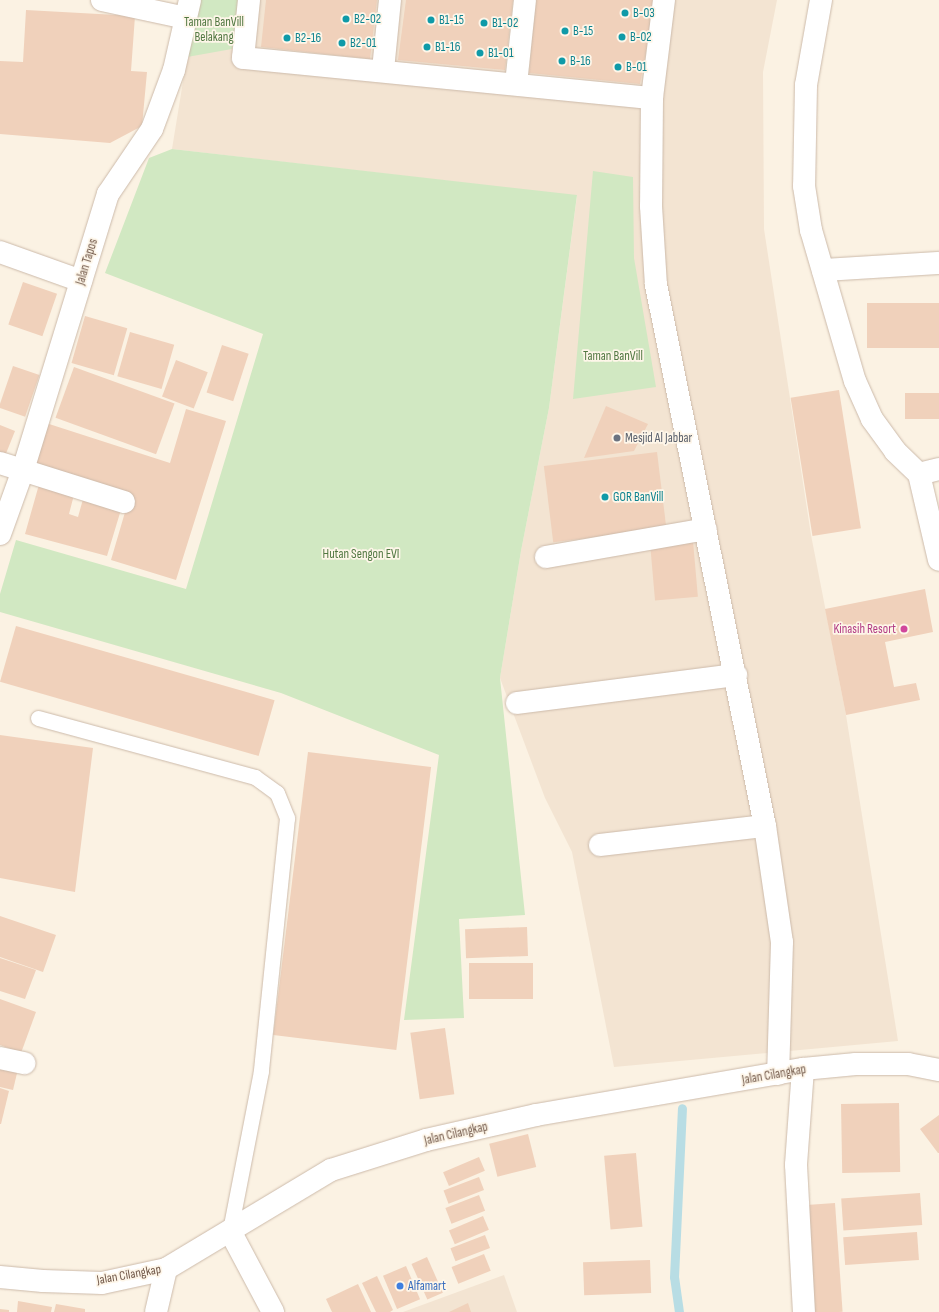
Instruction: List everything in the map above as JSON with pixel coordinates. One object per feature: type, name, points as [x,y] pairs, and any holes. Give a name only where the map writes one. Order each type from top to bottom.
[{"type":"street","points":[[102,0],[188,9]]},
{"type":"street","points":[[249,0],[243,58],[383,70],[652,98]]},
{"type":"street","points":[[383,70],[390,0]]},
{"type":"street","points":[[516,84],[525,0]]},
{"type":"street","points":[[664,0],[652,98],[650,206],[656,286],[736,675],[765,826],[782,942],[778,1074]]},
{"type":"street","points":[[821,0],[806,85],[804,186],[811,230],[855,381],[872,419],[894,451],[929,472],[939,560]]},
{"type":"street","name":"Jalan Tapos","points":[[0,534],[23,470],[108,194],[152,130],[162,104],[188,9]]},
{"type":"street","points":[[0,252],[81,281]]},
{"type":"street","points":[[823,270],[939,263]]},
{"type":"street","points":[[0,463],[124,502]]},
{"type":"street","points":[[546,557],[706,529]]},
{"type":"street","points":[[517,703],[736,675]]},
{"type":"street","points":[[600,845],[765,826]]},
{"type":"street","points":[[0,1058],[24,1063]]},
{"type":"street","name":"Jalan Cilangkap","points":[[0,1277],[43,1281],[102,1283],[166,1269],[331,1170],[426,1140],[536,1115],[803,1069],[856,1064],[908,1064],[939,1070]]},
{"type":"street","points":[[803,1069],[796,1165],[804,1312]]},
{"type":"street","points":[[230,1231],[273,1312]]},
{"type":"street","points":[[156,1312],[166,1269]]},
{"type":"lane","points":[[38,718],[255,777],[277,793],[288,818],[261,1071],[230,1231]]},
{"type":"shaded area","points":[[200,0],[777,0],[763,72],[764,229],[811,535],[846,715],[898,1041],[614,1067],[572,852],[545,798],[500,678],[521,551],[549,408],[577,196],[172,149],[187,57]]},
{"type":"shaded area","points":[[504,1275],[517,1312],[403,1312]]},
{"type":"green space","name":"Taman BanVill Belakang","points":[[200,0],[239,0],[232,49],[187,57]]},
{"type":"green space","name":"Hutan Sengon EVI","points":[[172,149],[577,195],[549,408],[521,551],[500,678],[525,915],[459,919],[464,1018],[404,1020],[439,755],[281,693],[0,612],[0,594],[16,540],[186,589],[263,334],[105,273],[149,158]]},
{"type":"green space","name":"Taman BanVill","points":[[593,171],[633,177],[634,258],[656,387],[573,399]]},
{"type":"building","points":[[266,0],[377,0],[370,59],[261,47]]},
{"type":"building","points":[[406,0],[513,0],[505,70],[398,60]]},
{"type":"building","points":[[535,0],[653,0],[651,25],[640,84],[529,73]]},
{"type":"building","points":[[26,10],[135,16],[131,71],[147,72],[142,126],[110,143],[0,134],[0,61],[23,62]]},
{"type":"building","points":[[23,282],[57,294],[42,336],[8,325]]},
{"type":"building","points":[[867,303],[939,303],[939,348],[867,348]]},
{"type":"building","points":[[85,316],[127,328],[114,375],[71,363]]},
{"type":"building","points":[[130,332],[174,345],[162,389],[117,376]]},
{"type":"building","points":[[222,345],[249,354],[233,401],[207,393]]},
{"type":"building","points":[[176,360],[208,372],[194,409],[162,396]]},
{"type":"building","points":[[13,366],[39,375],[25,417],[0,408],[0,404]]},
{"type":"building","points":[[74,367],[175,404],[156,454],[56,418]]},
{"type":"building","points":[[839,390],[861,528],[813,536],[791,398]]},
{"type":"building","points":[[905,393],[939,393],[939,419],[905,419]]},
{"type":"building","name":"Mesjid Al Jabbar","points":[[606,406],[648,424],[634,451],[584,458]]},
{"type":"building","points":[[186,409],[226,421],[176,580],[111,560],[128,502],[30,471],[46,423],[170,463]]},
{"type":"building","points":[[0,425],[15,431],[5,456],[0,455]]},
{"type":"building","name":"GOR BanVill","points":[[657,452],[666,528],[553,542],[544,466]]},
{"type":"building","points":[[40,481],[75,491],[69,514],[78,517],[85,492],[123,503],[107,556],[25,534]]},
{"type":"building","points":[[693,541],[698,597],[655,601],[650,545]]},
{"type":"building","points":[[925,589],[933,632],[885,642],[894,687],[916,683],[920,700],[846,715],[825,609]]},
{"type":"building","points":[[16,626],[275,700],[259,756],[0,682]]},
{"type":"building","points":[[0,735],[93,748],[75,892],[0,878]]},
{"type":"building","points":[[308,752],[431,767],[396,1050],[273,1035]]},
{"type":"building","points":[[0,916],[56,935],[43,972],[0,957]]},
{"type":"building","points":[[527,927],[528,956],[466,958],[465,929]]},
{"type":"building","points":[[0,958],[36,970],[25,999],[0,991]]},
{"type":"building","points":[[469,963],[533,963],[533,999],[469,999]]},
{"type":"building","points":[[0,999],[36,1012],[21,1053],[0,1045]]},
{"type":"building","points":[[445,1028],[454,1094],[420,1099],[410,1033]]},
{"type":"building","points":[[0,1065],[18,1069],[13,1090],[0,1087]]},
{"type":"building","points":[[0,1088],[9,1091],[1,1124],[0,1124]]},
{"type":"building","points":[[899,1103],[900,1172],[842,1173],[841,1104]]},
{"type":"building","points":[[939,1115],[939,1153],[938,1153],[920,1129]]},
{"type":"building","points":[[528,1134],[536,1167],[497,1177],[489,1144]]},
{"type":"building","points":[[636,1153],[642,1227],[611,1230],[604,1156]]},
{"type":"building","points":[[479,1157],[485,1171],[449,1186],[443,1172]]},
{"type":"building","points":[[479,1177],[484,1190],[449,1204],[444,1191]]},
{"type":"building","points":[[920,1193],[922,1225],[843,1230],[841,1199]]},
{"type":"building","points":[[479,1195],[485,1211],[451,1224],[445,1208]]},
{"type":"building","points":[[835,1203],[843,1312],[811,1312],[803,1205]]},
{"type":"building","points":[[483,1216],[489,1230],[455,1244],[449,1230]]},
{"type":"building","points":[[917,1232],[919,1260],[845,1265],[843,1237]]},
{"type":"building","points":[[485,1235],[490,1248],[455,1261],[450,1248]]},
{"type":"building","points":[[484,1254],[491,1271],[458,1284],[452,1267]]},
{"type":"building","points":[[427,1257],[443,1293],[427,1300],[411,1264]]},
{"type":"building","points":[[650,1260],[651,1293],[584,1295],[583,1262]]},
{"type":"building","name":"Alfamart","points":[[406,1266],[420,1299],[397,1309],[383,1276]]},
{"type":"building","points":[[377,1276],[393,1310],[390,1312],[376,1312],[362,1283]]},
{"type":"building","points":[[358,1284],[371,1312],[332,1312],[326,1299]]},
{"type":"building","points":[[18,1301],[52,1307],[51,1312],[17,1312]]},
{"type":"building","points":[[468,1303],[471,1312],[449,1312]]},
{"type":"building","points":[[56,1304],[85,1309],[85,1312],[54,1312]]},
{"type":"building","points":[[0,1309],[9,1310],[9,1312],[0,1312]]},
{"type":"waterway","points":[[679,1312],[674,1277],[682,1108]]},
{"type":"place","name":"B-03","points":[[625,13]]},
{"type":"place","name":"B2-02","points":[[346,19]]},
{"type":"place","name":"B1-15","points":[[431,20]]},
{"type":"place","name":"B1-02","points":[[484,23]]},
{"type":"place","name":"B-15","points":[[565,31]]},
{"type":"place","name":"B-02","points":[[622,37]]},
{"type":"place","name":"B2-16","points":[[287,38]]},
{"type":"place","name":"B2-01","points":[[342,43]]},
{"type":"place","name":"B1-16","points":[[427,47]]},
{"type":"place","name":"B1-01","points":[[480,53]]},
{"type":"place","name":"B-16","points":[[562,61]]},
{"type":"place","name":"B-01","points":[[618,67]]},
{"type":"place","name":"Mesjid Al Jabbar","points":[[617,438]]},
{"type":"place","name":"GOR BanVill","points":[[605,497]]},
{"type":"place","name":"Kinasih Resort","points":[[904,629]]},
{"type":"place","name":"Alfamart","points":[[400,1286]]}]
